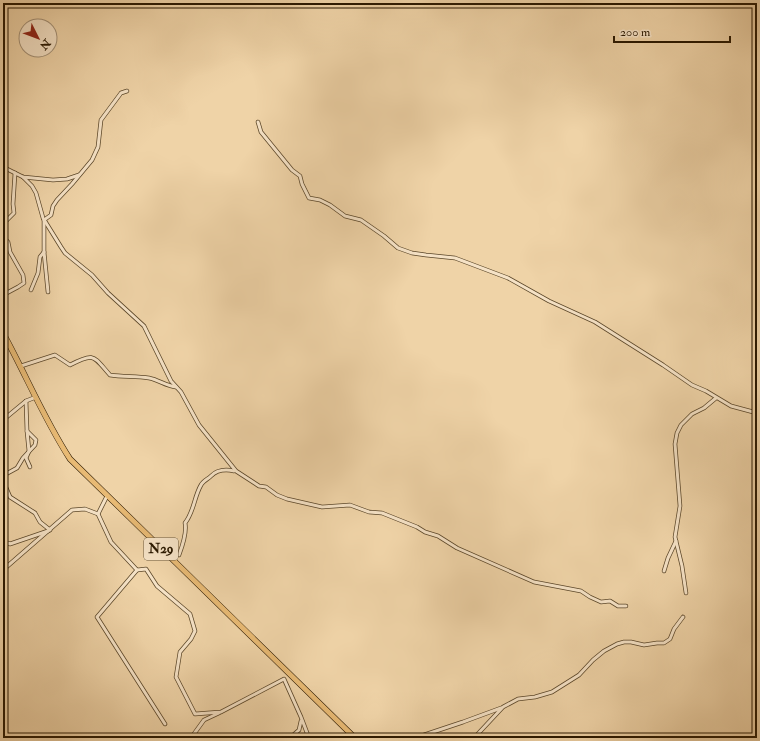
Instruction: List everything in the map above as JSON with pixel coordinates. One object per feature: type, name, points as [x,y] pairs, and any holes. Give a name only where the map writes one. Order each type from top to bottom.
[{"type":"main road","name":"N29","points":[[3,333],[21,366],[53,434],[70,459],[355,738]]},
{"type":"street","points":[[44,220],[51,215],[53,206],[57,200],[92,160],[98,147],[101,120],[121,93],[126,91]]},
{"type":"street","points":[[258,122],[261,132],[292,170],[300,176],[309,198],[320,200],[345,216],[361,220],[398,248],[412,253],[455,258],[508,278],[549,301],[594,322],[692,385],[731,406],[757,413]]},
{"type":"street","points":[[3,167],[23,177],[32,186],[36,193],[44,220],[65,253],[92,275],[108,293],[144,326],[171,381],[181,392],[199,425],[236,472],[259,486],[266,487],[282,497],[322,507],[350,506],[369,512],[382,513],[417,527],[425,532],[440,536],[457,548],[534,582],[581,591],[601,602],[610,601],[618,606],[626,606]]},
{"type":"street","points":[[3,226],[14,213],[13,204],[15,173]]},
{"type":"street","points":[[23,177],[53,180],[67,179],[79,175]]},
{"type":"street","points":[[44,220],[44,252],[48,292]]},
{"type":"street","points":[[3,237],[8,242],[10,252],[23,275],[24,282],[3,295]]},
{"type":"street","points":[[31,290],[38,273],[40,257],[44,252]]},
{"type":"street","points":[[21,366],[55,355],[70,365],[85,357],[93,358],[98,361],[110,375],[149,378],[170,386],[176,386]]},
{"type":"street","points":[[3,420],[26,401],[36,397]]},
{"type":"street","points":[[686,593],[675,535],[680,506],[675,444],[677,433],[681,426],[692,414],[704,408],[716,398]]},
{"type":"street","points":[[26,401],[29,451],[26,458],[30,467]]},
{"type":"street","points":[[28,431],[36,440],[35,445],[17,468],[6,474],[3,484],[10,497],[35,513],[40,522],[50,530]]},
{"type":"street","points":[[179,555],[183,544],[186,527],[185,523],[189,519],[196,495],[201,485],[216,472],[223,470],[236,472]]},
{"type":"street","points":[[98,514],[107,496]]},
{"type":"street","points":[[3,570],[72,510],[85,510],[98,514],[111,542],[137,570]]},
{"type":"street","points":[[3,541],[10,544],[50,530]]},
{"type":"street","points":[[664,571],[676,541]]},
{"type":"street","points":[[165,724],[97,617],[137,570],[146,569],[157,586],[190,614],[195,631],[191,639],[180,652],[176,677],[195,714],[221,712]]},
{"type":"street","points":[[420,738],[424,735],[503,707],[518,699],[535,697],[552,692],[579,675],[604,651],[617,644],[631,642],[644,645],[664,642],[670,639],[674,629],[683,617]]},
{"type":"street","points":[[285,670],[284,679],[301,717],[308,738]]},
{"type":"street","points":[[191,738],[204,720],[284,679]]},
{"type":"street","points":[[474,738],[503,707]]},
{"type":"street","points":[[290,738],[299,730],[302,724],[301,717]]}]
